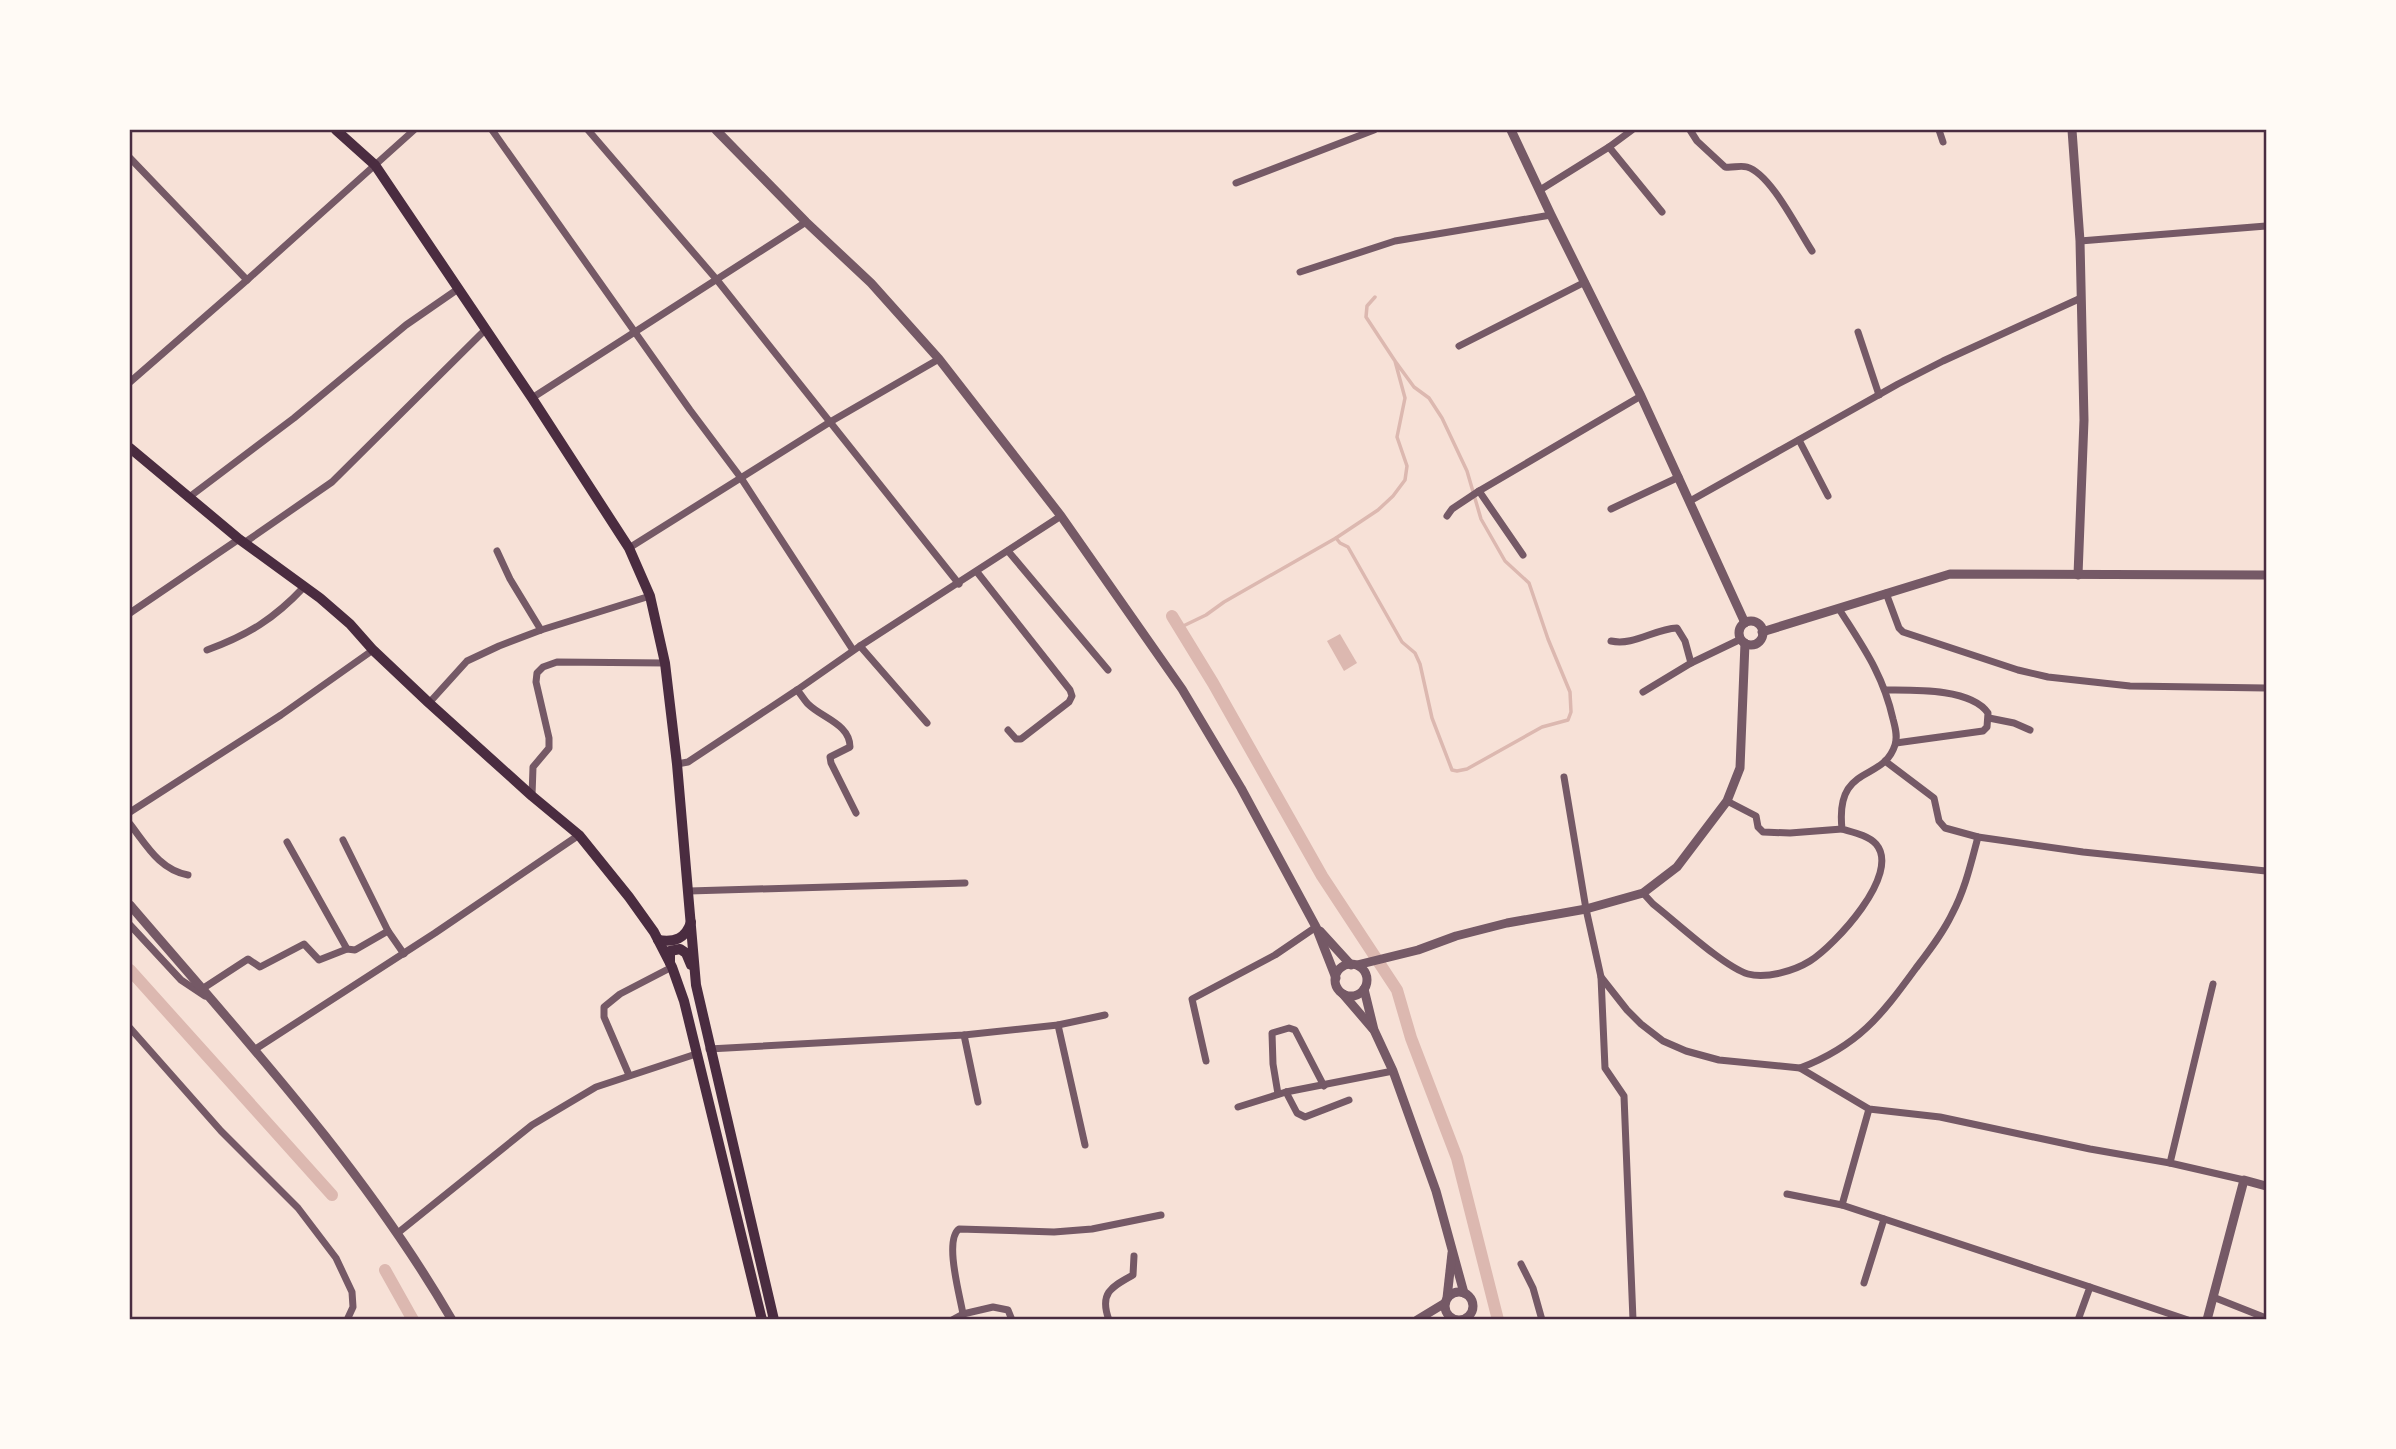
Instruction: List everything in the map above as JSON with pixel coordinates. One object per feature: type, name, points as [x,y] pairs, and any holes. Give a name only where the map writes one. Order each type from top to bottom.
[{"type":"main road","points":[[336,130],[375,165],[629,548],[650,596],[665,663],[677,764],[696,985]]},
{"type":"main road","points":[[130,448],[241,541],[350,624],[373,650],[429,703],[579,835],[629,897],[658,940],[684,1001],[762,1320]]},
{"type":"main road","points":[[658,940],[670,941],[683,936],[691,919]]},
{"type":"main road","points":[[671,967],[670,951],[677,948],[684,950],[696,985],[775,1320]]},
{"type":"street","points":[[130,382],[414,130]]},
{"type":"street","points":[[492,130],[741,478],[856,648],[927,723]]},
{"type":"street","points":[[588,130],[717,280],[959,584]]},
{"type":"street","points":[[716,130],[806,222],[871,283],[939,359],[1060,516],[1182,689],[1241,788],[1316,927],[1337,987],[1374,1030],[1393,1071],[1436,1191],[1464,1293],[1471,1299],[1473,1306],[1471,1316],[1466,1318],[1418,1319]]},
{"type":"street","points":[[1236,183],[1374,130]]},
{"type":"street","points":[[1511,130],[1641,396],[1745,623]]},
{"type":"street","points":[[1540,190],[1632,130]]},
{"type":"street","points":[[1690,130],[1697,141],[1725,167],[1746,167],[1760,175],[1772,188],[1812,251]]},
{"type":"street","points":[[1939,130],[1943,142]]},
{"type":"street","points":[[2071,130],[2080,241],[2084,428],[2078,575]]},
{"type":"street","points":[[1609,147],[1662,212]]},
{"type":"street","points":[[130,158],[247,280]]},
{"type":"street","points":[[1300,272],[1395,241],[1551,215]]},
{"type":"street","points":[[532,398],[806,222]]},
{"type":"street","points":[[2080,241],[2266,226]]},
{"type":"street","points":[[1460,346],[1585,282]]},
{"type":"street","points":[[188,498],[294,418],[406,325],[458,289]]},
{"type":"street","points":[[1690,501],[1879,395],[2081,298]]},
{"type":"street","points":[[130,613],[332,482],[485,330]]},
{"type":"street","points":[[1858,332],[1879,395]]},
{"type":"street","points":[[629,548],[830,422],[939,359]]},
{"type":"street","points":[[1447,516],[1467,498],[1641,396]]},
{"type":"street","points":[[1799,440],[1828,496]]},
{"type":"street","points":[[1611,509],[1679,477]]},
{"type":"street","points":[[1479,491],[1523,555]]},
{"type":"street","points":[[677,764],[688,762],[856,648],[959,584],[1060,516]]},
{"type":"street","points":[[497,551],[510,579],[541,630]]},
{"type":"street","points":[[1008,551],[1108,670]]},
{"type":"street","points":[[977,572],[1072,696],[1069,702],[1021,739],[1016,739],[1008,730]]},
{"type":"street","points":[[1762,632],[1950,574],[2266,575]]},
{"type":"street","points":[[207,650],[273,618],[304,587]]},
{"type":"street","points":[[1886,593],[1903,632],[2018,670],[2048,677],[2130,687],[2266,688]]},
{"type":"street","points":[[429,703],[467,662],[499,646],[650,596]]},
{"type":"street","points":[[1839,609],[1877,668],[1886,690],[1897,735],[1896,743],[1885,761],[1850,784],[1845,792],[1842,829]]},
{"type":"street","points":[[1336,978],[1340,969],[1394,957],[1494,926],[1586,909],[1643,893],[1676,867],[1727,801],[1740,768],[1743,641],[1739,630],[1745,623],[1755,622],[1760,626],[1761,639],[1756,644],[1743,641],[1691,663],[1643,692]]},
{"type":"street","points":[[1611,641],[1632,641],[1656,631],[1677,628],[1685,641],[1691,663]]},
{"type":"street","points":[[130,813],[281,715],[373,650]]},
{"type":"street","points":[[532,796],[533,767],[548,748],[549,738],[536,682],[537,673],[543,667],[557,662],[665,663]]},
{"type":"street","points":[[797,690],[808,705],[845,731],[850,741],[850,747],[830,757],[856,813]]},
{"type":"street","points":[[1886,690],[1927,690],[1959,696],[1984,707],[1989,718],[1987,727],[1980,732],[1896,743]]},
{"type":"street","points":[[1989,718],[2014,723],[2030,730]]},
{"type":"street","points":[[1885,761],[1936,800],[1939,821],[1945,828],[1978,837],[2083,852],[2266,871]]},
{"type":"street","points":[[1564,777],[1586,909],[1601,977],[1605,1068],[1624,1096],[1633,1320]]},
{"type":"street","points":[[1643,893],[1653,904],[1736,969],[1757,975],[1770,975],[1810,961],[1838,937],[1875,890],[1881,854],[1875,843],[1842,829],[1763,832],[1758,827],[1756,816],[1727,801]]},
{"type":"street","points":[[130,824],[160,862],[173,872],[188,875]]},
{"type":"street","points":[[254,1050],[404,954],[579,835]]},
{"type":"street","points":[[1800,1068],[1826,1057],[1862,1034],[1890,1004],[1952,915],[1965,883],[1978,837]]},
{"type":"street","points":[[343,840],[388,931],[404,954]]},
{"type":"street","points":[[287,842],[347,949]]},
{"type":"street","points":[[689,891],[965,883]]},
{"type":"street","points":[[130,905],[254,1050],[399,1232],[452,1320]]},
{"type":"street","points":[[130,925],[181,980],[211,1000]]},
{"type":"street","points":[[1316,927],[1354,965],[1365,972],[1374,1030]]},
{"type":"street","points":[[1206,1061],[1192,999],[1275,955],[1316,927]]},
{"type":"street","points":[[202,989],[248,959],[260,967],[304,944],[319,960],[347,949],[355,950],[388,931]]},
{"type":"street","points":[[1343,994],[1353,996],[1379,965],[1394,957]]},
{"type":"street","points":[[629,1075],[604,1017],[604,1007],[620,994],[671,967]]},
{"type":"street","points":[[1601,977],[1627,1010],[1663,1041],[1719,1060],[1800,1068],[1869,1109],[1940,1117],[2170,1163],[2266,1186]]},
{"type":"street","points":[[2170,1163],[2213,984]]},
{"type":"street","points":[[709,1049],[964,1035],[1058,1026],[1105,1015]]},
{"type":"street","points":[[1058,1026],[1085,1145]]},
{"type":"street","points":[[130,1028],[221,1131],[298,1208],[336,1258],[352,1292],[352,1307],[347,1320]]},
{"type":"street","points":[[1324,1086],[1295,1030],[1289,1028],[1272,1033],[1273,1064],[1282,1093],[1297,1113],[1305,1117],[1349,1100]]},
{"type":"street","points":[[964,1035],[978,1102]]},
{"type":"street","points":[[399,1232],[531,1125],[596,1087],[696,1054]]},
{"type":"street","points":[[1238,1107],[1282,1093],[1393,1071]]},
{"type":"street","points":[[1842,1205],[1869,1109]]},
{"type":"street","points":[[2207,1320],[2244,1181]]},
{"type":"street","points":[[1787,1194],[1842,1205],[2188,1320]]},
{"type":"street","points":[[963,1314],[952,1250],[954,1232],[959,1229],[1054,1232],[1092,1229],[1161,1215]]},
{"type":"street","points":[[1864,1283],[1884,1219]]},
{"type":"street","points":[[1453,1248],[1446,1310],[1455,1319]]},
{"type":"street","points":[[1109,1320],[1104,1305],[1105,1296],[1133,1275],[1134,1256]]},
{"type":"street","points":[[1521,1264],[1533,1288],[1542,1320]]},
{"type":"street","points":[[2078,1320],[2090,1287]]},
{"type":"street","points":[[1418,1319],[1455,1293],[1464,1293]]},
{"type":"street","points":[[2213,1297],[2266,1318]]},
{"type":"street","points":[[952,1320],[963,1314],[1000,1307],[1008,1310],[1012,1320]]},
{"type":"shaded area","points":[[1340,634],[1357,663],[1344,671],[1327,641]]},
{"type":"waterway","points":[[1375,297],[1367,306],[1366,317],[1395,361],[1405,398],[1397,437],[1407,466],[1405,480],[1378,510],[1336,538],[1348,547],[1402,642],[1415,653],[1432,718],[1452,770],[1457,771],[1467,769],[1542,727],[1568,720],[1571,712],[1570,692],[1529,583],[1505,561],[1481,519],[1467,471],[1442,418],[1429,398],[1414,387],[1395,361]]},
{"type":"waterway","points":[[1179,628],[1206,615],[1336,538]]},
{"type":"waterway","points":[[1172,616],[1322,876],[1397,990],[1411,1038],[1457,1158],[1498,1320]]},
{"type":"waterway","points":[[130,970],[332,1195]]},
{"type":"waterway","points":[[385,1270],[413,1320]]}]
